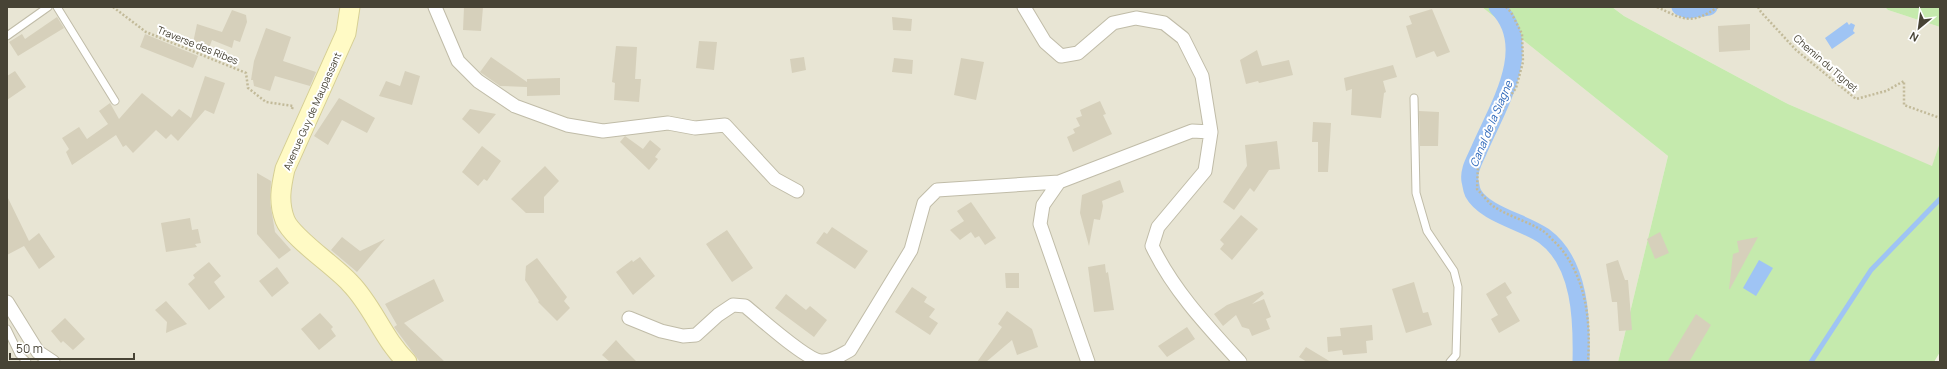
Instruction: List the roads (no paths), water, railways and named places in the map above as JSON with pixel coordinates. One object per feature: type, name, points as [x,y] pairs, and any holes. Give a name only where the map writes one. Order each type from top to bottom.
[{"type":"main road","name":"Avenue Guy de Maupassant","points":[[350,7],[346,33],[285,169],[280,191],[281,207],[285,221],[295,235],[351,283],[385,336],[406,362]]},
{"type":"street","points":[[435,7],[458,61],[478,81],[516,106],[567,125],[603,131],[668,123],[695,128],[725,125],[775,179],[797,191]]},
{"type":"street","points":[[1024,7],[1045,42],[1061,56],[1078,53],[1113,23],[1136,18],[1164,23],[1183,38],[1202,76],[1211,132],[1205,171],[1158,227],[1152,246],[1160,263],[1200,318],[1240,362]]},
{"type":"street","points":[[629,318],[661,331],[683,336],[696,335],[718,315],[732,305],[745,306],[808,356],[821,361],[834,359],[850,350],[895,277],[911,250],[924,203],[937,190],[1059,182],[1192,131],[1211,132]]},
{"type":"street","points":[[1059,182],[1043,205],[1040,224],[1088,362]]},
{"type":"street","points":[[7,302],[41,357],[53,362]]},
{"type":"lane","points":[[7,36],[48,7]]},
{"type":"lane","points":[[57,7],[115,101]]},
{"type":"lane","points":[[1414,98],[1416,193],[1427,231],[1454,272],[1458,287],[1456,355],[1450,362]]},
{"type":"lane","points":[[7,329],[19,354],[27,362]]},
{"type":"water","points":[[1847,22],[1849,25],[1851,23],[1855,25],[1853,31],[1855,33],[1832,49],[1825,38]]},
{"type":"water","points":[[1759,260],[1773,268],[1756,296],[1743,288]]},
{"type":"waterway","name":"Canal de la Siagne","points":[[1497,7],[1508,23],[1514,40],[1514,59],[1510,78],[1503,97],[1471,169],[1471,188],[1478,200],[1486,207],[1544,236],[1556,247],[1566,261],[1577,294],[1581,329],[1581,362]]},
{"type":"waterway","name":"Canal de la Siagne","points":[[1680,7],[1688,10],[1709,7]]},
{"type":"waterway","points":[[1811,362],[1871,270],[1940,199]]}]
